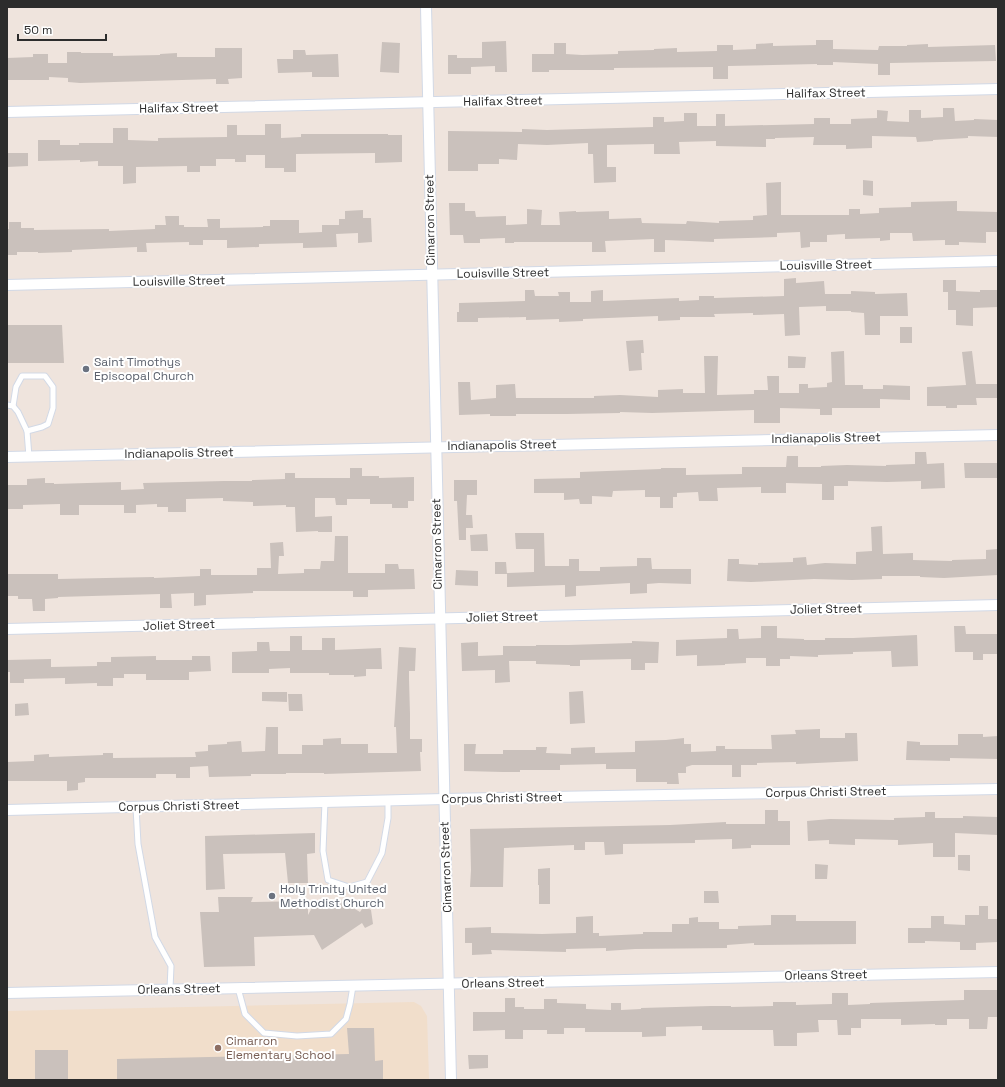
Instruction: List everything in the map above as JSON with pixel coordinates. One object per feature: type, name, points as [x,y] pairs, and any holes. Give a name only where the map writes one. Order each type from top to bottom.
[{"type":"street","name":"Cimarron Street","points":[[426,7],[435,447],[451,1080]]},
{"type":"street","name":"Halifax Street","points":[[7,112],[998,89]]},
{"type":"street","name":"Louisville Street","points":[[7,284],[998,261]]},
{"type":"street","name":"Indianapolis Street","points":[[7,457],[998,435]]},
{"type":"street","name":"Joliet Street","points":[[7,629],[998,605]]},
{"type":"street","name":"Corpus Christi Street","points":[[7,810],[444,799],[998,789]]},
{"type":"street","name":"Orleans Street","points":[[7,993],[998,972]]},
{"type":"lane","points":[[13,406],[16,387],[22,376],[45,376],[54,387],[53,408],[48,424],[42,428],[27,431]]},
{"type":"lane","points":[[7,405],[13,406],[18,412],[27,431],[29,456]]},
{"type":"lane","points":[[325,802],[323,851],[328,880],[349,888],[367,882],[382,853],[388,818],[388,801]]},
{"type":"lane","points":[[136,807],[138,844],[155,936],[171,966],[170,989]]},
{"type":"lane","points":[[238,988],[245,1014],[264,1033],[297,1036],[331,1034],[346,1020],[353,986]]},
{"type":"shaded area","name":"Cimarron Elementary School","points":[[414,1002],[421,1006],[427,1016],[429,1080],[7,1080],[7,1011]]},
{"type":"building","points":[[816,40],[833,40],[833,49],[878,50],[879,46],[928,44],[928,47],[995,45],[996,61],[890,63],[890,75],[878,75],[878,64],[833,62],[833,65],[728,66],[728,79],[713,79],[713,67],[614,68],[614,70],[549,70],[549,72],[532,72],[532,54],[554,54],[554,43],[566,43],[566,54],[582,55],[618,54],[618,51],[677,48],[677,52],[717,51],[717,45],[733,45],[733,50],[756,49],[756,44],[773,43],[773,46],[816,45]]},
{"type":"building","points":[[506,41],[507,72],[495,72],[495,66],[471,67],[471,74],[448,74],[448,55],[457,55],[457,58],[482,58],[482,42]]},
{"type":"building","points":[[382,42],[400,43],[399,73],[380,72]]},
{"type":"building","points":[[215,48],[242,48],[242,78],[228,79],[229,84],[216,84],[216,79],[80,83],[68,82],[68,78],[49,77],[49,80],[7,80],[7,58],[33,57],[33,54],[48,54],[48,63],[67,63],[67,52],[113,53],[113,56],[160,55],[177,53],[177,57],[215,57]]},
{"type":"building","points":[[293,50],[305,50],[306,55],[338,54],[339,77],[312,77],[312,72],[278,73],[277,59],[293,59]]},
{"type":"building","points":[[943,108],[954,108],[955,121],[974,119],[998,120],[998,137],[968,136],[968,138],[917,142],[916,137],[872,136],[872,148],[846,149],[846,145],[813,145],[814,137],[766,139],[766,147],[716,146],[716,141],[679,142],[680,154],[654,154],[654,144],[607,145],[607,167],[616,167],[616,182],[594,183],[593,154],[588,154],[588,143],[547,145],[518,144],[517,160],[499,159],[499,164],[478,164],[478,171],[448,171],[448,131],[522,132],[522,129],[547,130],[653,127],[653,117],[664,117],[664,122],[684,121],[684,113],[697,113],[697,126],[716,126],[716,114],[725,114],[725,126],[814,124],[814,118],[830,118],[830,124],[851,124],[851,119],[877,118],[877,110],[888,111],[887,121],[909,122],[909,110],[921,110],[921,118],[943,117]]},
{"type":"building","points":[[265,124],[281,124],[281,138],[301,137],[301,134],[402,135],[402,162],[375,163],[375,153],[296,154],[296,172],[284,172],[284,168],[265,168],[265,155],[246,155],[246,162],[235,162],[235,159],[216,159],[216,166],[200,166],[200,172],[187,172],[187,166],[136,167],[136,183],[123,184],[123,166],[98,166],[98,161],[38,161],[38,140],[60,140],[60,145],[79,145],[79,143],[113,143],[113,128],[128,128],[128,140],[158,141],[158,138],[227,137],[227,125],[237,125],[237,135],[265,135]]},
{"type":"building","points":[[7,153],[28,153],[28,166],[7,167]]},
{"type":"building","points":[[863,180],[873,181],[873,196],[863,195]]},
{"type":"building","points":[[781,182],[781,215],[849,215],[849,209],[860,209],[860,214],[879,213],[879,208],[911,207],[911,202],[957,201],[957,211],[998,212],[998,232],[986,232],[986,243],[959,242],[959,245],[945,245],[945,240],[913,241],[912,233],[890,233],[890,240],[880,241],[880,238],[845,239],[845,234],[827,235],[827,242],[810,242],[810,247],[801,248],[800,232],[777,233],[777,237],[714,239],[714,242],[665,240],[665,252],[654,252],[654,239],[605,241],[606,252],[592,252],[592,242],[505,243],[505,238],[480,239],[480,243],[464,243],[463,235],[450,235],[449,203],[465,203],[465,211],[475,211],[476,217],[506,216],[506,225],[527,224],[527,209],[542,210],[541,225],[560,225],[559,212],[576,211],[609,211],[609,219],[641,218],[642,223],[686,224],[687,221],[719,223],[719,221],[753,220],[753,216],[767,215],[766,183]]},
{"type":"building","points":[[363,210],[363,218],[371,218],[372,242],[358,243],[358,233],[336,234],[337,247],[303,248],[303,243],[259,244],[259,247],[227,248],[227,240],[203,240],[203,245],[189,245],[189,242],[146,243],[147,252],[137,252],[137,247],[72,250],[72,252],[17,252],[17,255],[7,255],[7,229],[9,229],[9,222],[21,222],[21,228],[34,228],[34,230],[109,229],[109,231],[155,229],[155,225],[166,225],[165,216],[179,216],[179,225],[184,225],[184,227],[208,227],[207,219],[220,219],[220,228],[263,227],[270,226],[270,220],[299,220],[299,233],[322,232],[322,225],[339,225],[339,219],[345,219],[345,211]]},
{"type":"building","points":[[796,278],[796,283],[824,281],[825,294],[851,294],[851,291],[875,292],[875,294],[907,293],[908,316],[880,316],[880,335],[865,335],[864,313],[851,311],[826,311],[826,306],[799,307],[800,335],[785,336],[784,314],[714,314],[715,317],[680,317],[680,320],[658,321],[658,316],[583,319],[583,321],[559,322],[559,319],[526,320],[526,317],[478,318],[478,322],[457,322],[459,303],[525,301],[525,290],[534,290],[535,296],[559,296],[558,292],[570,292],[570,302],[591,302],[591,291],[603,290],[603,301],[679,298],[679,301],[699,300],[699,296],[714,296],[714,298],[784,296],[784,279]]},
{"type":"building","points":[[943,280],[956,280],[956,291],[980,292],[980,290],[998,290],[998,307],[973,308],[973,326],[956,325],[956,310],[948,310],[948,292],[943,292]]},
{"type":"building","points":[[8,325],[62,325],[64,363],[7,363]]},
{"type":"building","points":[[900,327],[912,327],[912,343],[900,343]]},
{"type":"building","points":[[643,340],[644,353],[641,353],[642,370],[629,371],[626,341]]},
{"type":"building","points":[[844,351],[845,385],[863,385],[863,389],[883,389],[883,385],[910,386],[910,400],[880,399],[880,408],[832,408],[832,415],[820,415],[820,409],[780,408],[780,423],[754,423],[754,410],[652,413],[620,412],[516,414],[516,416],[490,416],[490,414],[459,415],[458,382],[470,382],[471,400],[496,398],[496,385],[515,384],[516,398],[594,398],[594,396],[620,395],[658,397],[658,390],[683,389],[683,393],[705,393],[704,356],[718,356],[717,395],[754,394],[754,390],[768,390],[767,376],[779,376],[779,393],[799,393],[799,384],[808,384],[808,388],[827,387],[827,383],[832,382],[831,352]]},
{"type":"building","points":[[972,351],[976,384],[998,384],[998,398],[976,398],[977,405],[957,405],[957,408],[946,408],[946,406],[927,406],[927,387],[966,385],[962,352]]},
{"type":"building","points":[[788,356],[806,357],[805,368],[788,368]]},
{"type":"building","points":[[915,452],[926,452],[927,464],[944,463],[945,488],[921,489],[921,481],[848,481],[848,486],[834,486],[834,500],[822,500],[822,484],[786,483],[786,493],[761,493],[761,487],[717,488],[718,501],[699,501],[698,492],[677,493],[677,497],[673,497],[673,508],[660,508],[660,497],[645,497],[645,490],[613,491],[612,497],[592,496],[592,504],[580,504],[579,499],[564,500],[564,493],[534,493],[534,479],[580,478],[580,472],[686,468],[686,475],[742,474],[742,467],[786,467],[787,456],[798,456],[798,467],[847,465],[886,466],[915,464]]},
{"type":"building","points":[[964,463],[998,463],[998,478],[965,478]]},
{"type":"building","points":[[350,468],[362,468],[362,476],[379,476],[379,478],[414,477],[414,501],[408,501],[408,508],[392,508],[392,504],[370,504],[370,499],[347,499],[347,505],[336,505],[335,498],[315,498],[315,517],[332,516],[332,532],[296,532],[295,507],[286,507],[286,505],[253,506],[253,502],[223,501],[223,498],[186,499],[186,512],[168,512],[168,507],[157,507],[157,504],[136,505],[136,513],[124,513],[124,505],[79,505],[79,515],[60,515],[60,504],[23,505],[23,509],[7,509],[7,485],[27,485],[27,479],[45,478],[45,483],[54,484],[121,482],[121,490],[144,489],[143,483],[285,479],[285,473],[295,473],[295,478],[350,478]]},
{"type":"building","points":[[454,480],[477,480],[477,495],[467,495],[466,515],[472,515],[473,528],[466,528],[466,540],[459,540],[457,501],[454,501]]},
{"type":"building","points":[[882,526],[883,554],[913,553],[913,560],[952,561],[986,559],[986,550],[998,549],[998,575],[944,578],[920,576],[882,576],[882,579],[852,580],[814,579],[751,582],[727,581],[728,559],[739,559],[739,564],[758,565],[758,563],[793,562],[793,558],[806,557],[807,565],[825,563],[856,564],[856,552],[872,551],[871,527]]},
{"type":"building","points":[[515,533],[544,533],[545,566],[569,566],[569,559],[579,559],[579,571],[600,571],[600,567],[637,566],[637,558],[651,558],[652,569],[691,569],[691,584],[647,584],[647,593],[630,594],[630,583],[576,586],[576,596],[565,597],[565,585],[507,587],[507,573],[534,572],[534,549],[516,549]]},
{"type":"building","points":[[487,534],[488,551],[471,551],[470,535]]},
{"type":"building","points":[[335,536],[348,536],[348,573],[385,573],[385,564],[398,564],[399,569],[414,569],[415,589],[368,590],[368,597],[353,597],[353,591],[253,591],[253,593],[206,595],[206,605],[194,606],[194,593],[171,594],[172,608],[160,608],[160,594],[58,597],[45,599],[45,611],[33,611],[32,599],[18,599],[18,596],[7,596],[7,574],[58,574],[58,579],[154,578],[200,576],[200,569],[211,569],[211,575],[257,575],[257,568],[271,568],[270,543],[283,542],[284,556],[279,556],[278,574],[304,573],[304,569],[320,569],[321,561],[334,561]]},
{"type":"building","points":[[495,562],[506,562],[507,574],[495,574]]},
{"type":"building","points":[[456,570],[478,571],[478,586],[455,585]]},
{"type":"building","points":[[761,626],[777,626],[777,638],[804,640],[917,635],[918,666],[892,667],[891,651],[853,652],[853,654],[818,655],[818,657],[790,656],[790,659],[780,659],[780,666],[766,666],[766,658],[746,658],[746,663],[697,666],[697,655],[676,656],[676,640],[727,638],[727,629],[738,629],[739,639],[761,638]]},
{"type":"building","points":[[954,626],[965,626],[966,634],[998,634],[998,654],[983,654],[983,660],[973,660],[973,652],[955,652]]},
{"type":"building","points":[[290,636],[302,636],[302,650],[322,650],[322,638],[335,638],[335,650],[381,648],[382,669],[366,669],[366,676],[354,677],[354,675],[329,675],[329,673],[290,673],[290,668],[269,669],[269,673],[232,673],[232,652],[257,651],[257,642],[269,642],[270,651],[290,651]]},
{"type":"building","points":[[632,641],[659,642],[658,663],[645,663],[645,670],[631,670],[631,659],[580,660],[580,666],[536,664],[536,661],[509,661],[510,682],[495,683],[495,670],[462,671],[461,643],[478,642],[478,656],[503,655],[503,646],[632,643]]},
{"type":"building","points":[[399,647],[416,648],[415,671],[409,671],[410,739],[422,739],[422,752],[420,752],[421,771],[324,774],[286,773],[209,777],[208,766],[190,767],[190,778],[176,778],[176,774],[156,774],[156,778],[85,778],[85,782],[78,783],[78,790],[67,791],[67,781],[7,781],[7,762],[34,761],[34,755],[49,754],[49,757],[103,755],[103,753],[113,753],[113,758],[196,757],[195,752],[208,751],[208,745],[227,744],[227,742],[241,741],[242,752],[265,751],[266,727],[278,727],[278,754],[302,754],[302,745],[323,745],[323,739],[341,738],[341,744],[368,744],[368,753],[397,753],[396,727],[394,727]]},
{"type":"building","points":[[156,656],[156,660],[192,660],[192,656],[210,656],[211,671],[189,672],[189,680],[146,680],[146,674],[124,674],[124,678],[113,678],[113,686],[97,686],[97,683],[65,684],[65,678],[24,679],[24,683],[10,683],[10,672],[7,672],[7,660],[51,659],[51,667],[97,666],[97,662],[111,662],[111,657]]},
{"type":"building","points":[[583,691],[585,723],[570,724],[569,692]]},
{"type":"building","points":[[262,692],[287,692],[287,702],[262,701]]},
{"type":"building","points":[[288,694],[302,694],[303,711],[289,711]]},
{"type":"building","points":[[28,703],[29,715],[15,716],[15,704]]},
{"type":"building","points":[[820,729],[820,738],[845,738],[845,733],[857,733],[858,761],[796,764],[796,762],[757,763],[757,765],[741,765],[741,777],[732,777],[732,765],[692,765],[686,767],[686,773],[678,773],[679,784],[667,784],[667,782],[636,782],[636,769],[606,769],[606,764],[560,765],[560,770],[520,770],[520,772],[464,771],[464,744],[476,744],[475,754],[503,754],[503,750],[536,750],[536,747],[547,747],[546,753],[571,754],[571,748],[595,747],[595,753],[635,752],[635,741],[684,738],[684,744],[691,744],[691,752],[716,751],[716,746],[725,746],[725,749],[772,749],[771,735],[796,734],[795,730]]},
{"type":"building","points":[[958,734],[983,734],[983,737],[998,736],[998,759],[950,758],[950,761],[906,760],[907,741],[920,742],[920,745],[958,745]]},
{"type":"building","points":[[765,810],[778,810],[778,821],[790,821],[790,845],[751,845],[751,848],[732,849],[732,839],[695,840],[695,843],[623,844],[623,854],[605,855],[604,842],[585,842],[585,850],[574,850],[574,845],[504,848],[503,887],[470,887],[470,829],[670,825],[726,822],[726,824],[765,824]]},
{"type":"building","points":[[925,812],[935,812],[935,818],[963,818],[963,816],[998,817],[998,835],[955,833],[955,857],[933,857],[933,843],[898,845],[898,840],[855,839],[855,845],[829,844],[829,840],[808,841],[807,821],[830,819],[894,820],[894,818],[925,817]]},
{"type":"building","points":[[315,833],[315,853],[307,854],[308,883],[288,883],[285,853],[223,854],[225,889],[206,890],[205,836]]},
{"type":"building","points":[[958,855],[970,855],[970,871],[958,870]]},
{"type":"building","points":[[815,864],[828,865],[827,879],[815,879]]},
{"type":"building","points":[[550,868],[550,904],[539,904],[538,869]]},
{"type":"building","points":[[704,891],[718,891],[719,903],[704,903]]},
{"type":"building","points":[[218,897],[253,897],[251,902],[308,901],[308,915],[316,900],[340,900],[360,912],[364,906],[371,910],[373,924],[365,928],[362,923],[322,950],[314,935],[254,937],[255,966],[204,967],[200,912],[219,912]]},
{"type":"building","points":[[979,906],[988,906],[988,919],[998,919],[998,942],[976,943],[976,950],[960,950],[960,942],[925,941],[925,943],[908,943],[908,928],[931,928],[931,916],[944,916],[944,924],[965,925],[965,915],[979,915]]},
{"type":"building","points":[[771,915],[796,915],[796,921],[856,921],[856,944],[754,945],[754,943],[727,945],[727,948],[635,949],[606,951],[606,948],[566,949],[566,952],[491,950],[492,954],[472,955],[472,943],[465,943],[465,928],[491,927],[491,933],[576,933],[576,917],[593,916],[593,933],[599,933],[599,936],[643,934],[643,932],[672,932],[672,924],[689,924],[689,918],[698,917],[698,922],[719,922],[719,929],[738,929],[738,926],[771,925]]},
{"type":"building","points":[[964,990],[998,990],[998,1017],[988,1017],[987,1029],[969,1029],[969,1019],[947,1019],[947,1025],[901,1025],[901,1019],[861,1019],[861,1028],[851,1028],[851,1035],[838,1035],[837,1020],[818,1020],[819,1032],[797,1033],[797,1046],[774,1046],[773,1030],[702,1030],[702,1026],[666,1027],[666,1036],[642,1037],[642,1032],[585,1032],[585,1028],[564,1028],[564,1034],[547,1034],[547,1030],[523,1030],[523,1039],[505,1039],[505,1030],[473,1031],[473,1012],[505,1012],[505,998],[515,998],[515,1007],[524,1007],[524,1009],[544,1009],[544,999],[557,999],[557,1003],[586,1004],[586,1009],[611,1010],[611,1003],[621,1003],[621,1010],[711,1006],[773,1006],[773,1002],[796,1002],[796,1005],[832,1004],[832,993],[848,993],[848,1005],[964,1000]]},
{"type":"building","points":[[347,1028],[374,1028],[375,1061],[383,1060],[383,1080],[117,1080],[117,1059],[349,1054]]},
{"type":"building","points":[[35,1050],[68,1050],[68,1080],[35,1080]]},
{"type":"building","points":[[468,1055],[488,1055],[488,1068],[469,1069]]},
{"type":"place","name":"Saint Timothys Episcopal Church","points":[[86,369]]},
{"type":"place","name":"Holy Trinity United Methodist Church","points":[[272,896]]},
{"type":"place","name":"Cimarron Elementary School","points":[[218,1048]]}]
